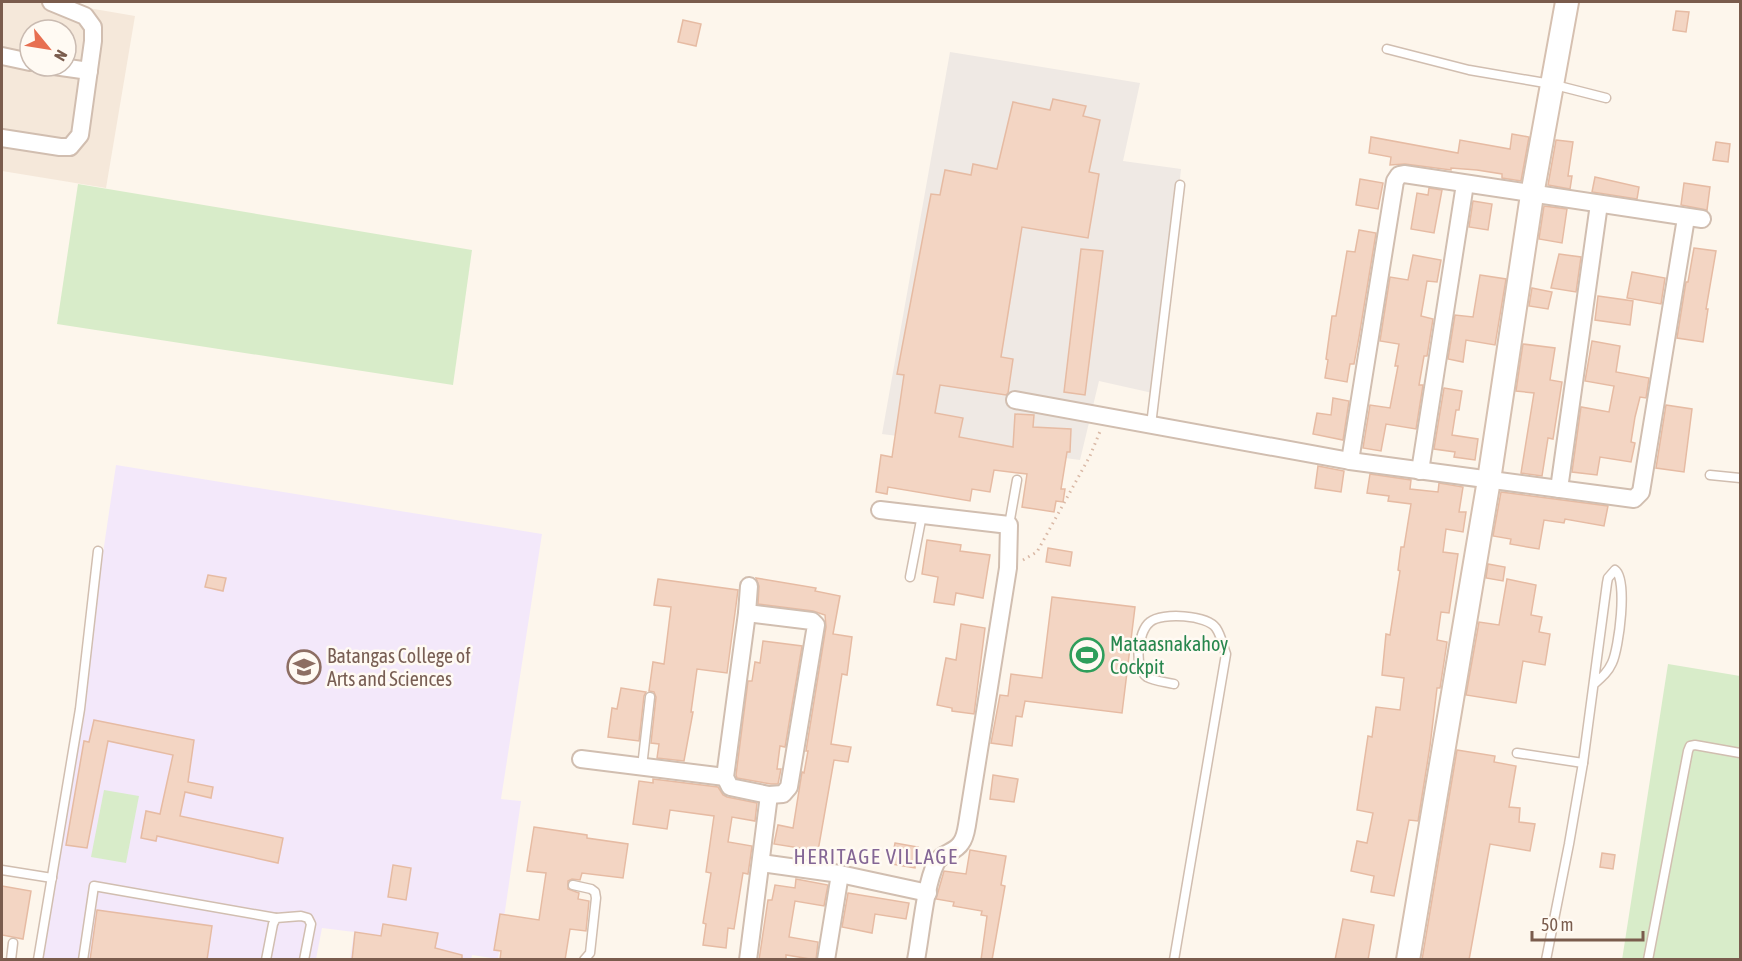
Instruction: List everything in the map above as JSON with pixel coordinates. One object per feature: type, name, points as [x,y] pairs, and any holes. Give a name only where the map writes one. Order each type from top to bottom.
[{"type":"street","points":[[2,138],[70,147],[80,135],[93,27],[85,16],[51,2]]},
{"type":"street","points":[[1408,960],[1489,480],[1532,195],[1567,2]]},
{"type":"street","points":[[2,56],[18,59]]},
{"type":"street","points":[[78,69],[89,71]]},
{"type":"street","points":[[1015,400],[1350,461],[1634,499],[1641,492],[1694,219],[1399,175],[1395,181],[1350,461]]},
{"type":"street","points":[[1420,471],[1465,184]]},
{"type":"street","points":[[1559,489],[1599,204]]},
{"type":"street","points":[[880,510],[1010,525],[1008,568],[963,841],[953,851],[940,857],[936,863],[916,960]]},
{"type":"street","points":[[747,613],[812,621],[816,626],[789,788],[783,794],[769,795],[730,787],[725,777],[749,586]]},
{"type":"street","points":[[581,759],[725,777]]},
{"type":"street","points":[[748,960],[769,795]]},
{"type":"street","points":[[761,863],[840,874],[928,893]]},
{"type":"street","points":[[826,960],[840,874]]},
{"type":"lane","points":[[1387,49],[1469,70],[1551,84],[1606,98]]},
{"type":"lane","points":[[1151,425],[1180,185]]},
{"type":"lane","points":[[1710,475],[1740,478]]},
{"type":"lane","points":[[1010,525],[1017,480]]},
{"type":"lane","points":[[910,577],[922,515]]},
{"type":"lane","points":[[38,960],[80,709],[98,551]]},
{"type":"lane","points":[[1546,960],[1583,763],[1608,578],[1615,570],[1620,575],[1622,588],[1616,651],[1605,675],[1594,684]]},
{"type":"lane","points":[[1603,610],[1620,611]]},
{"type":"lane","points":[[1173,960],[1226,654],[1216,628],[1207,620],[1194,617],[1159,618],[1150,622],[1146,627],[1139,647],[1140,669],[1147,677],[1174,684]]},
{"type":"lane","points":[[642,767],[650,697]]},
{"type":"lane","points":[[1648,960],[1690,746],[1695,744],[1740,753]]},
{"type":"lane","points":[[1517,753],[1583,763]]},
{"type":"lane","points":[[2,870],[52,878]]},
{"type":"lane","points":[[573,885],[591,889],[595,892],[596,898],[590,953],[584,960]]},
{"type":"lane","points":[[83,960],[94,886],[276,918],[301,916],[308,918],[311,924],[304,960]]},
{"type":"lane","points":[[266,960],[276,918]]},
{"type":"lane","points":[[11,960],[13,943]]},
{"type":"path","points":[[1008,568],[1038,552],[1090,456],[1107,417]]},
{"type":"shaded area","points":[[2,2],[65,2],[65,4],[135,16],[106,188],[2,171]]},
{"type":"shaded area","points":[[950,52],[1140,83],[1123,161],[1181,169],[1157,394],[1099,381],[1080,460],[882,434]]},
{"type":"shaded area","name":"Batangas College of Arts and Sciences","points":[[116,465],[542,534],[501,799],[521,801],[498,959],[472,955],[471,960],[350,959],[354,932],[322,928],[316,959],[43,960]]},
{"type":"green space","points":[[78,184],[472,250],[453,385],[57,324]]},
{"type":"green space","points":[[1668,664],[1740,676],[1740,959],[1622,960]]},
{"type":"green space","points":[[104,790],[139,796],[126,863],[91,857]]},
{"type":"building","points":[[1676,11],[1689,12],[1686,32],[1673,30]]},
{"type":"building","points":[[683,20],[701,24],[696,46],[678,42]]},
{"type":"building","points":[[1053,99],[1086,106],[1083,116],[1100,120],[1089,172],[1099,174],[1088,238],[1022,227],[1001,357],[1013,359],[1008,393],[1006,395],[940,385],[935,413],[963,418],[959,437],[1013,447],[1015,414],[1034,415],[1033,427],[1071,429],[1070,452],[1067,452],[1061,489],[1065,489],[1063,502],[1056,501],[1054,512],[1022,507],[1027,474],[994,470],[990,492],[972,489],[970,501],[888,487],[887,494],[876,492],[881,455],[892,457],[904,375],[897,374],[931,194],[940,195],[945,170],[971,175],[973,164],[997,169],[1013,102],[1050,110]]},
{"type":"building","points":[[1512,134],[1529,137],[1521,181],[1502,178],[1502,174],[1477,170],[1451,168],[1451,170],[1405,164],[1390,165],[1391,157],[1369,153],[1371,137],[1458,153],[1460,140],[1510,149]]},
{"type":"building","points":[[1556,140],[1573,142],[1568,176],[1572,176],[1570,189],[1548,185]]},
{"type":"building","points":[[1716,142],[1730,144],[1728,162],[1713,160]]},
{"type":"building","points":[[1595,177],[1639,187],[1637,199],[1592,192]]},
{"type":"building","points":[[1360,179],[1383,183],[1378,209],[1356,205]]},
{"type":"building","points":[[1684,183],[1710,187],[1707,210],[1681,205]]},
{"type":"building","points":[[1429,188],[1442,190],[1434,233],[1411,229],[1417,193],[1428,195]]},
{"type":"building","points":[[1473,201],[1492,204],[1488,230],[1469,227]]},
{"type":"building","points":[[1544,206],[1567,209],[1562,243],[1539,239]]},
{"type":"building","points":[[1359,230],[1376,233],[1354,364],[1350,364],[1347,382],[1325,378],[1328,360],[1326,359],[1332,316],[1336,316],[1347,251],[1355,252]]},
{"type":"building","points":[[1694,248],[1716,251],[1703,342],[1677,338]]},
{"type":"building","points":[[1081,249],[1103,251],[1085,395],[1064,392]]},
{"type":"building","points":[[1559,254],[1581,257],[1576,292],[1551,288]]},
{"type":"building","points":[[1413,255],[1441,260],[1437,282],[1427,281],[1421,316],[1433,319],[1427,356],[1424,356],[1419,385],[1423,385],[1416,429],[1386,424],[1381,451],[1363,448],[1370,405],[1390,408],[1398,366],[1395,366],[1399,344],[1380,341],[1390,277],[1408,280]]},
{"type":"building","points":[[1632,272],[1665,278],[1661,304],[1627,298]]},
{"type":"building","points":[[1480,275],[1506,279],[1495,345],[1466,340],[1463,362],[1448,359],[1455,315],[1473,317]]},
{"type":"building","points":[[1532,288],[1552,292],[1548,309],[1529,306]]},
{"type":"building","points":[[1598,296],[1633,301],[1630,325],[1595,320]]},
{"type":"building","points":[[1592,341],[1620,346],[1616,372],[1649,378],[1646,398],[1640,397],[1635,417],[1631,442],[1635,443],[1631,462],[1600,457],[1597,475],[1572,472],[1581,407],[1609,412],[1614,386],[1585,381]]},
{"type":"building","points":[[1523,344],[1555,348],[1550,380],[1562,382],[1553,439],[1548,438],[1542,476],[1521,473],[1534,393],[1516,391]]},
{"type":"building","points":[[1444,388],[1462,391],[1452,435],[1478,439],[1475,460],[1454,457],[1455,452],[1434,449]]},
{"type":"building","points":[[1333,398],[1349,401],[1343,440],[1313,434],[1317,413],[1331,415]]},
{"type":"building","points":[[1666,405],[1692,409],[1684,472],[1656,468]]},
{"type":"building","points":[[1318,466],[1344,471],[1341,492],[1315,488]]},
{"type":"building","points":[[1370,474],[1411,480],[1410,489],[1438,492],[1439,483],[1463,487],[1459,512],[1466,512],[1463,532],[1446,529],[1443,552],[1458,554],[1449,613],[1441,612],[1437,640],[1447,642],[1440,688],[1437,688],[1418,821],[1409,820],[1394,896],[1371,892],[1374,876],[1351,871],[1357,841],[1367,843],[1373,813],[1357,810],[1368,736],[1372,737],[1376,707],[1400,710],[1404,678],[1382,675],[1386,634],[1390,635],[1400,571],[1398,570],[1401,547],[1404,547],[1411,504],[1388,501],[1389,496],[1367,493]]},
{"type":"building","points":[[1501,492],[1608,506],[1604,526],[1565,519],[1564,523],[1544,520],[1539,549],[1510,544],[1511,539],[1493,536]]},
{"type":"building","points":[[927,540],[961,545],[960,551],[990,555],[983,598],[956,593],[954,605],[934,602],[938,577],[922,574]]},
{"type":"building","points":[[1048,548],[1072,552],[1070,566],[1046,562]]},
{"type":"building","points":[[1488,564],[1505,567],[1503,581],[1486,578]]},
{"type":"building","points":[[208,575],[226,578],[223,591],[205,587]]},
{"type":"building","points":[[756,578],[816,588],[815,591],[840,596],[833,634],[852,637],[847,675],[842,674],[831,744],[851,747],[848,762],[834,760],[818,851],[774,844],[778,825],[793,828],[802,772],[804,773],[808,751],[806,751],[826,627],[825,615],[813,611],[758,604],[759,586]]},
{"type":"building","points":[[658,579],[738,590],[727,673],[697,669],[691,712],[693,712],[684,761],[657,758],[659,744],[651,743],[656,697],[654,692],[649,691],[653,662],[664,664],[671,607],[654,605]]},
{"type":"building","points":[[1507,579],[1536,585],[1531,615],[1542,617],[1539,632],[1550,634],[1545,665],[1523,661],[1516,703],[1466,695],[1479,622],[1499,625]]},
{"type":"building","name":"Mataasnakahoy Cockpit","points":[[1052,597],[1135,607],[1122,713],[1025,701],[1022,717],[1016,716],[1012,746],[991,743],[1000,695],[1008,696],[1011,674],[1042,678]]},
{"type":"building","points":[[961,624],[985,628],[974,714],[952,711],[952,708],[937,705],[946,658],[956,660]]},
{"type":"building","points":[[763,641],[802,646],[785,747],[780,746],[777,769],[781,769],[778,784],[737,778],[736,775],[748,681],[752,681],[755,662],[760,663]]},
{"type":"building","points":[[621,688],[646,692],[639,741],[608,737],[612,708],[617,709]]},
{"type":"building","points":[[94,720],[194,740],[188,782],[213,787],[211,798],[185,792],[180,816],[283,838],[278,863],[157,836],[156,841],[141,838],[146,811],[160,814],[173,755],[108,741],[87,848],[66,845],[84,741],[89,742]]},
{"type":"building","points":[[1457,750],[1495,756],[1494,762],[1516,766],[1509,807],[1520,808],[1519,822],[1535,824],[1530,851],[1490,844],[1469,960],[1422,960]]},
{"type":"building","points":[[993,775],[1018,779],[1014,802],[990,799]]},
{"type":"building","points":[[653,779],[718,787],[727,797],[757,803],[755,821],[732,817],[728,842],[752,846],[748,874],[743,873],[734,929],[728,928],[726,948],[703,945],[706,924],[703,923],[711,873],[706,872],[714,816],[670,810],[667,829],[633,824],[639,781],[653,783]]},
{"type":"building","points":[[534,827],[628,844],[623,878],[582,873],[580,880],[568,881],[568,889],[579,893],[578,899],[589,901],[586,931],[570,929],[565,960],[500,960],[501,951],[494,950],[500,914],[539,920],[546,873],[527,871]]},
{"type":"building","points":[[895,843],[918,847],[915,868],[891,864]]},
{"type":"building","points":[[970,850],[1006,856],[1001,885],[1005,886],[992,960],[981,960],[987,916],[981,915],[982,911],[953,906],[954,902],[936,899],[944,871],[966,874]]},
{"type":"building","points":[[1602,853],[1615,855],[1613,869],[1600,867]]},
{"type":"building","points":[[393,865],[411,868],[406,900],[388,897]]},
{"type":"building","points":[[796,879],[828,885],[824,906],[795,901],[789,937],[818,942],[816,960],[786,955],[786,960],[759,960],[768,900],[772,900],[775,885],[795,888]]},
{"type":"building","points":[[2,886],[31,891],[23,939],[2,935]]},
{"type":"building","points":[[848,893],[909,903],[906,919],[875,914],[872,933],[842,927]]},
{"type":"building","points":[[97,910],[212,926],[207,960],[90,960]]},
{"type":"building","points":[[1343,919],[1374,925],[1368,960],[1335,960]]},
{"type":"building","points":[[383,924],[438,933],[435,948],[462,955],[462,960],[352,960],[355,932],[381,936]]},
{"type":"place","name":"Mataasnakahoy Cockpit","points":[[1087,655]]},
{"type":"place","name":"Batangas College of Arts and Sciences","points":[[304,667]]},
{"type":"district","name":"HERITAGE VILLAGE","points":[[876,857]]}]
